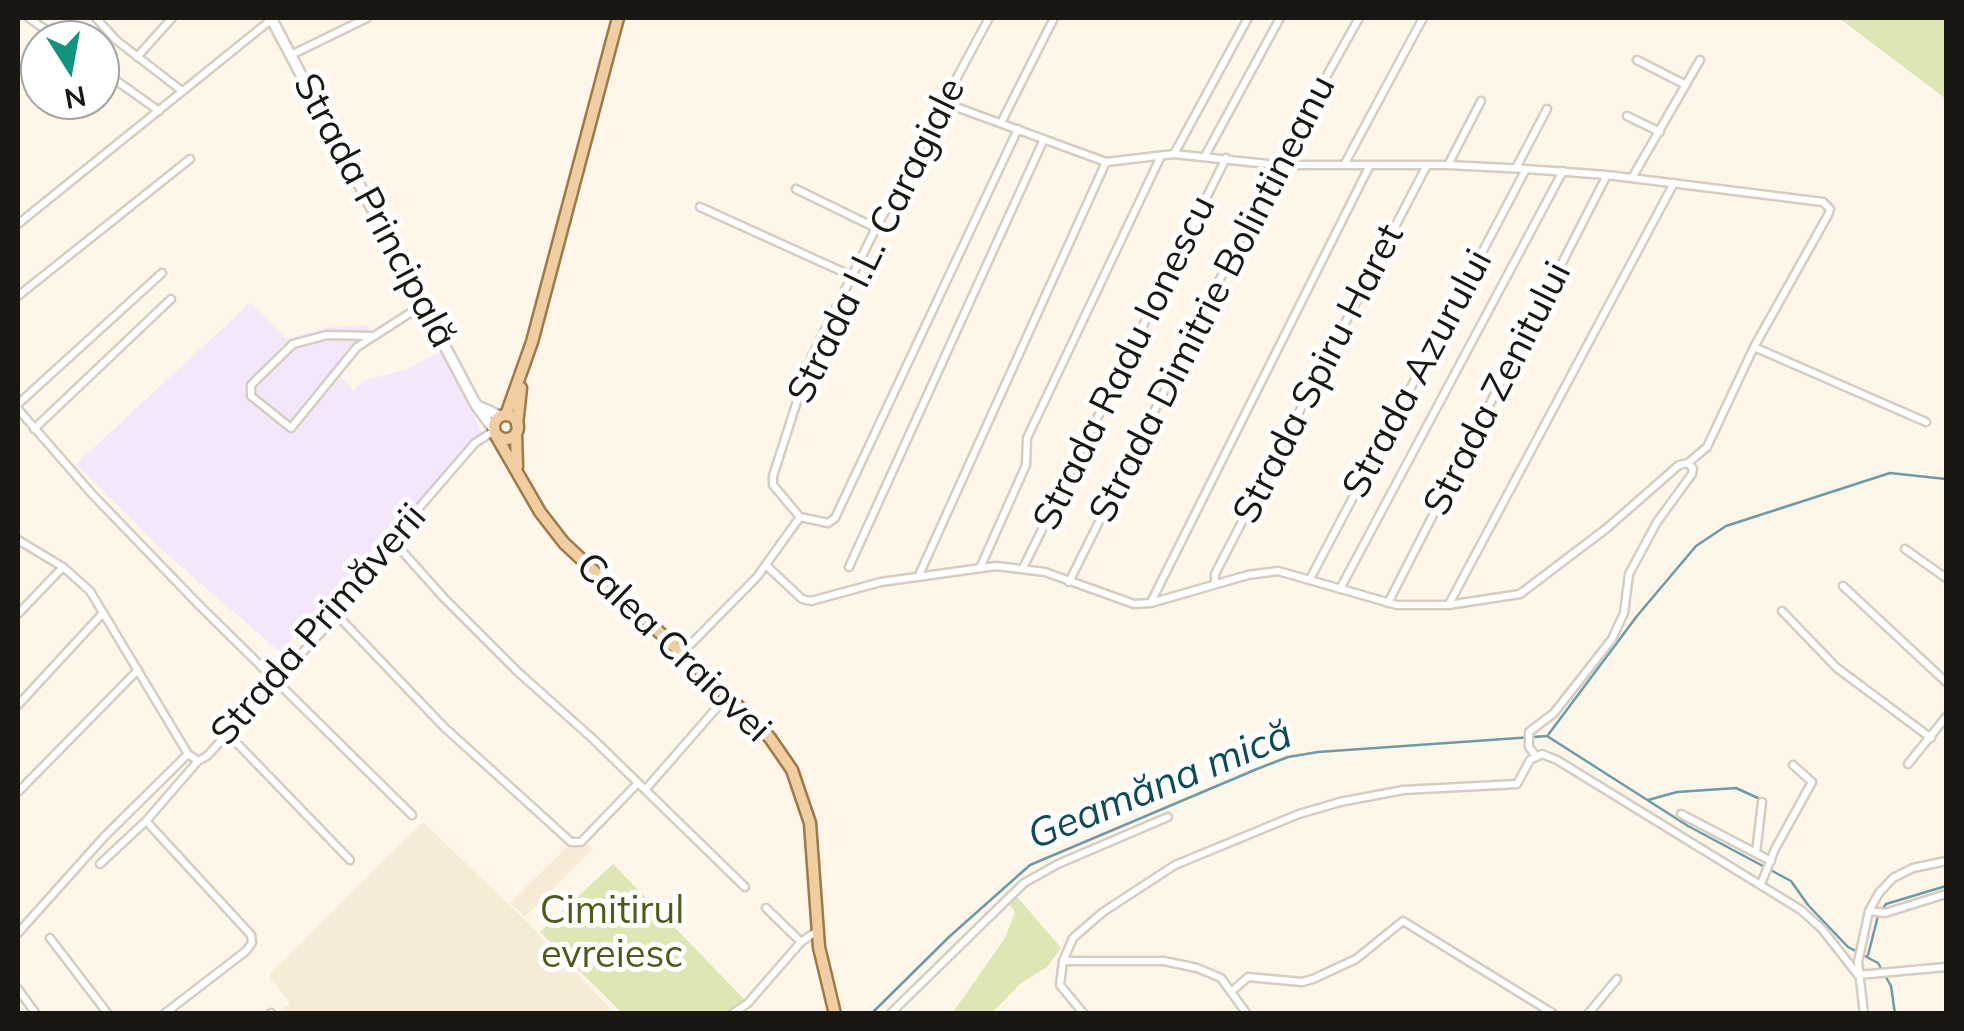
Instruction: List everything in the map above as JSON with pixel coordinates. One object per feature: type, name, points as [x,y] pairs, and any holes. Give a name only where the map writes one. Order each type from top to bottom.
[{"type":"main road","name":"Strada Principală","points":[[272,18],[476,404],[494,431]]},
{"type":"main road","name":"Calea Craiovei","points":[[517,468],[524,372],[618,18]]},
{"type":"main road","name":"Calea Craiovei","points":[[524,372],[494,431],[540,512],[564,543],[770,738],[800,787],[813,837],[817,931],[825,984],[835,1014]]},
{"type":"main road","points":[[476,404],[503,416],[517,429],[506,440],[494,431]]},
{"type":"street","points":[[96,18],[116,40],[182,91]]},
{"type":"street","points":[[137,57],[172,18]]},
{"type":"street","points":[[18,224],[272,18]]},
{"type":"street","points":[[290,55],[367,18]]},
{"type":"street","name":"Strada I.L. Caragiale","points":[[800,517],[773,485],[773,476],[812,358],[876,228],[989,18]]},
{"type":"street","points":[[1002,123],[1054,18]]},
{"type":"street","points":[[1174,154],[1248,18]]},
{"type":"street","points":[[1205,156],[1280,18]]},
{"type":"street","name":"Strada Dimitrie Bolintineanu","points":[[1069,582],[1277,165],[1358,18]]},
{"type":"street","points":[[1344,165],[1423,18]]},
{"type":"street","points":[[1637,60],[1686,86]]},
{"type":"street","points":[[1632,178],[1700,60]]},
{"type":"street","points":[[120,83],[159,111]]},
{"type":"street","points":[[1448,164],[1482,101]]},
{"type":"street","points":[[767,566],[802,599],[811,601],[919,576],[980,568],[1023,568],[1134,604],[1278,572],[1388,603],[1448,605],[1520,594],[1706,447],[1754,347],[1830,209],[1823,202],[1526,168],[1448,164],[1277,165],[1174,154],[1106,162],[945,103]]},
{"type":"street","points":[[1516,168],[1547,109]]},
{"type":"street","points":[[1627,116],[1660,132]]},
{"type":"street","points":[[681,654],[767,566],[800,517],[828,523],[835,518],[1018,129]]},
{"type":"street","points":[[849,567],[1044,139]]},
{"type":"street","points":[[980,568],[1026,465],[1027,438],[1161,155]]},
{"type":"street","points":[[18,296],[190,158]]},
{"type":"street","name":"Strada Radu Ionescu","points":[[1023,568],[1226,158]]},
{"type":"street","points":[[919,576],[1106,162]]},
{"type":"street","points":[[1151,603],[1370,165]]},
{"type":"street","name":"Strada Spiru Haret","points":[[1214,584],[1215,574],[1427,165]]},
{"type":"street","name":"Strada Azurului","points":[[1310,579],[1526,168]]},
{"type":"street","points":[[1340,590],[1563,171]]},
{"type":"street","name":"Strada Zenitului","points":[[1388,603],[1607,175]]},
{"type":"street","points":[[1448,605],[1674,183]]},
{"type":"street","points":[[796,188],[876,228]]},
{"type":"street","points":[[700,207],[852,276]]},
{"type":"street","points":[[162,272],[18,407],[92,494],[275,682],[412,815]]},
{"type":"street","points":[[34,429],[171,299]]},
{"type":"street","points":[[370,336],[326,335],[293,344],[251,385],[251,396],[291,428],[357,347],[424,304]]},
{"type":"street","points":[[1754,347],[1926,422]]},
{"type":"street","name":"Strada Primăverii","points":[[18,933],[104,838],[188,754],[198,761],[228,734],[336,615],[476,443],[494,431]]},
{"type":"street","points":[[1535,755],[1528,736],[1566,699],[1612,639],[1624,612],[1629,574],[1657,522],[1692,474],[1688,463]]},
{"type":"street","points":[[18,540],[63,567],[90,591],[188,754]]},
{"type":"street","points":[[393,541],[469,624],[745,887]]},
{"type":"street","points":[[1905,549],[1946,578]]},
{"type":"street","points":[[18,614],[63,567]]},
{"type":"street","points":[[1843,586],[1946,682]]},
{"type":"street","points":[[1782,611],[1837,668],[1930,738]]},
{"type":"street","points":[[18,705],[103,613]]},
{"type":"street","points":[[336,615],[444,727],[571,842],[582,842],[642,786],[727,696]]},
{"type":"street","points":[[18,792],[138,670]]},
{"type":"street","points":[[1908,764],[1946,717]]},
{"type":"street","points":[[228,734],[350,860]]},
{"type":"street","points":[[1084,1014],[1060,985],[1062,961],[1073,938],[1137,888],[1175,865],[1299,814],[1372,795],[1508,785],[1520,779],[1535,755]]},
{"type":"street","points":[[1535,755],[1548,755],[1763,880],[1822,929],[1858,976]]},
{"type":"street","points":[[100,864],[146,821],[198,761]]},
{"type":"street","points":[[1763,880],[1812,782],[1793,765]]},
{"type":"street","points":[[1756,853],[1762,802]]},
{"type":"street","points":[[1682,814],[1770,864]]},
{"type":"street","points":[[890,1014],[1024,883],[1058,864],[1168,817]]},
{"type":"street","points":[[146,821],[251,935],[252,943],[164,1014]]},
{"type":"street","points":[[1864,1014],[1859,952],[1877,912],[1879,893],[1893,878],[1913,868],[1946,861]]},
{"type":"street","points":[[1877,912],[1946,894]]},
{"type":"street","points":[[766,908],[801,942]]},
{"type":"street","points":[[1231,992],[1248,977],[1313,980],[1356,959],[1403,921],[1554,1014]]},
{"type":"street","points":[[732,1014],[748,1003],[801,942],[817,931]]},
{"type":"street","points":[[50,938],[108,1014]]},
{"type":"street","points":[[1062,961],[1174,962],[1214,974],[1247,1014]]},
{"type":"street","points":[[1858,976],[1946,967]]},
{"type":"street","points":[[1588,1014],[1617,979]]},
{"type":"street","points":[[18,989],[36,1014]]},
{"type":"shaded area","points":[[250,303],[286,339],[325,328],[367,325],[376,339],[355,354],[339,375],[353,390],[365,380],[406,370],[441,351],[482,432],[280,652],[163,551],[76,464]]},
{"type":"shaded area","points":[[423,822],[615,1013],[276,1013],[290,1003],[269,975]]},
{"type":"shaded area","points":[[586,842],[593,849],[525,917],[510,903],[570,844],[577,849]]},
{"type":"green space","points":[[1839,18],[1946,18],[1946,99]]},
{"type":"green space","name":"Cimitirul evreiesc","points":[[613,864],[745,1000],[730,1013],[622,1013],[540,932]]},
{"type":"green space","points":[[1014,893],[1061,948],[1047,967],[1021,983],[992,1013],[952,1014],[1005,938],[1015,912],[1006,900]]},
{"type":"waterway","points":[[1548,735],[1637,616],[1696,546],[1726,526],[1890,473],[1946,479]]},
{"type":"waterway","name":"Geamăna mică","points":[[871,1014],[1030,865],[1257,769],[1288,757],[1318,752],[1547,736],[1688,826],[1791,881],[1848,947],[1878,963],[1882,970]]},
{"type":"waterway","points":[[1648,800],[1677,792],[1736,788],[1760,799]]},
{"type":"waterway","points":[[1868,955],[1878,916],[1886,904],[1946,886]]},
{"type":"waterway","name":"Geamăna mică","points":[[1886,977],[1895,1014]]}]
